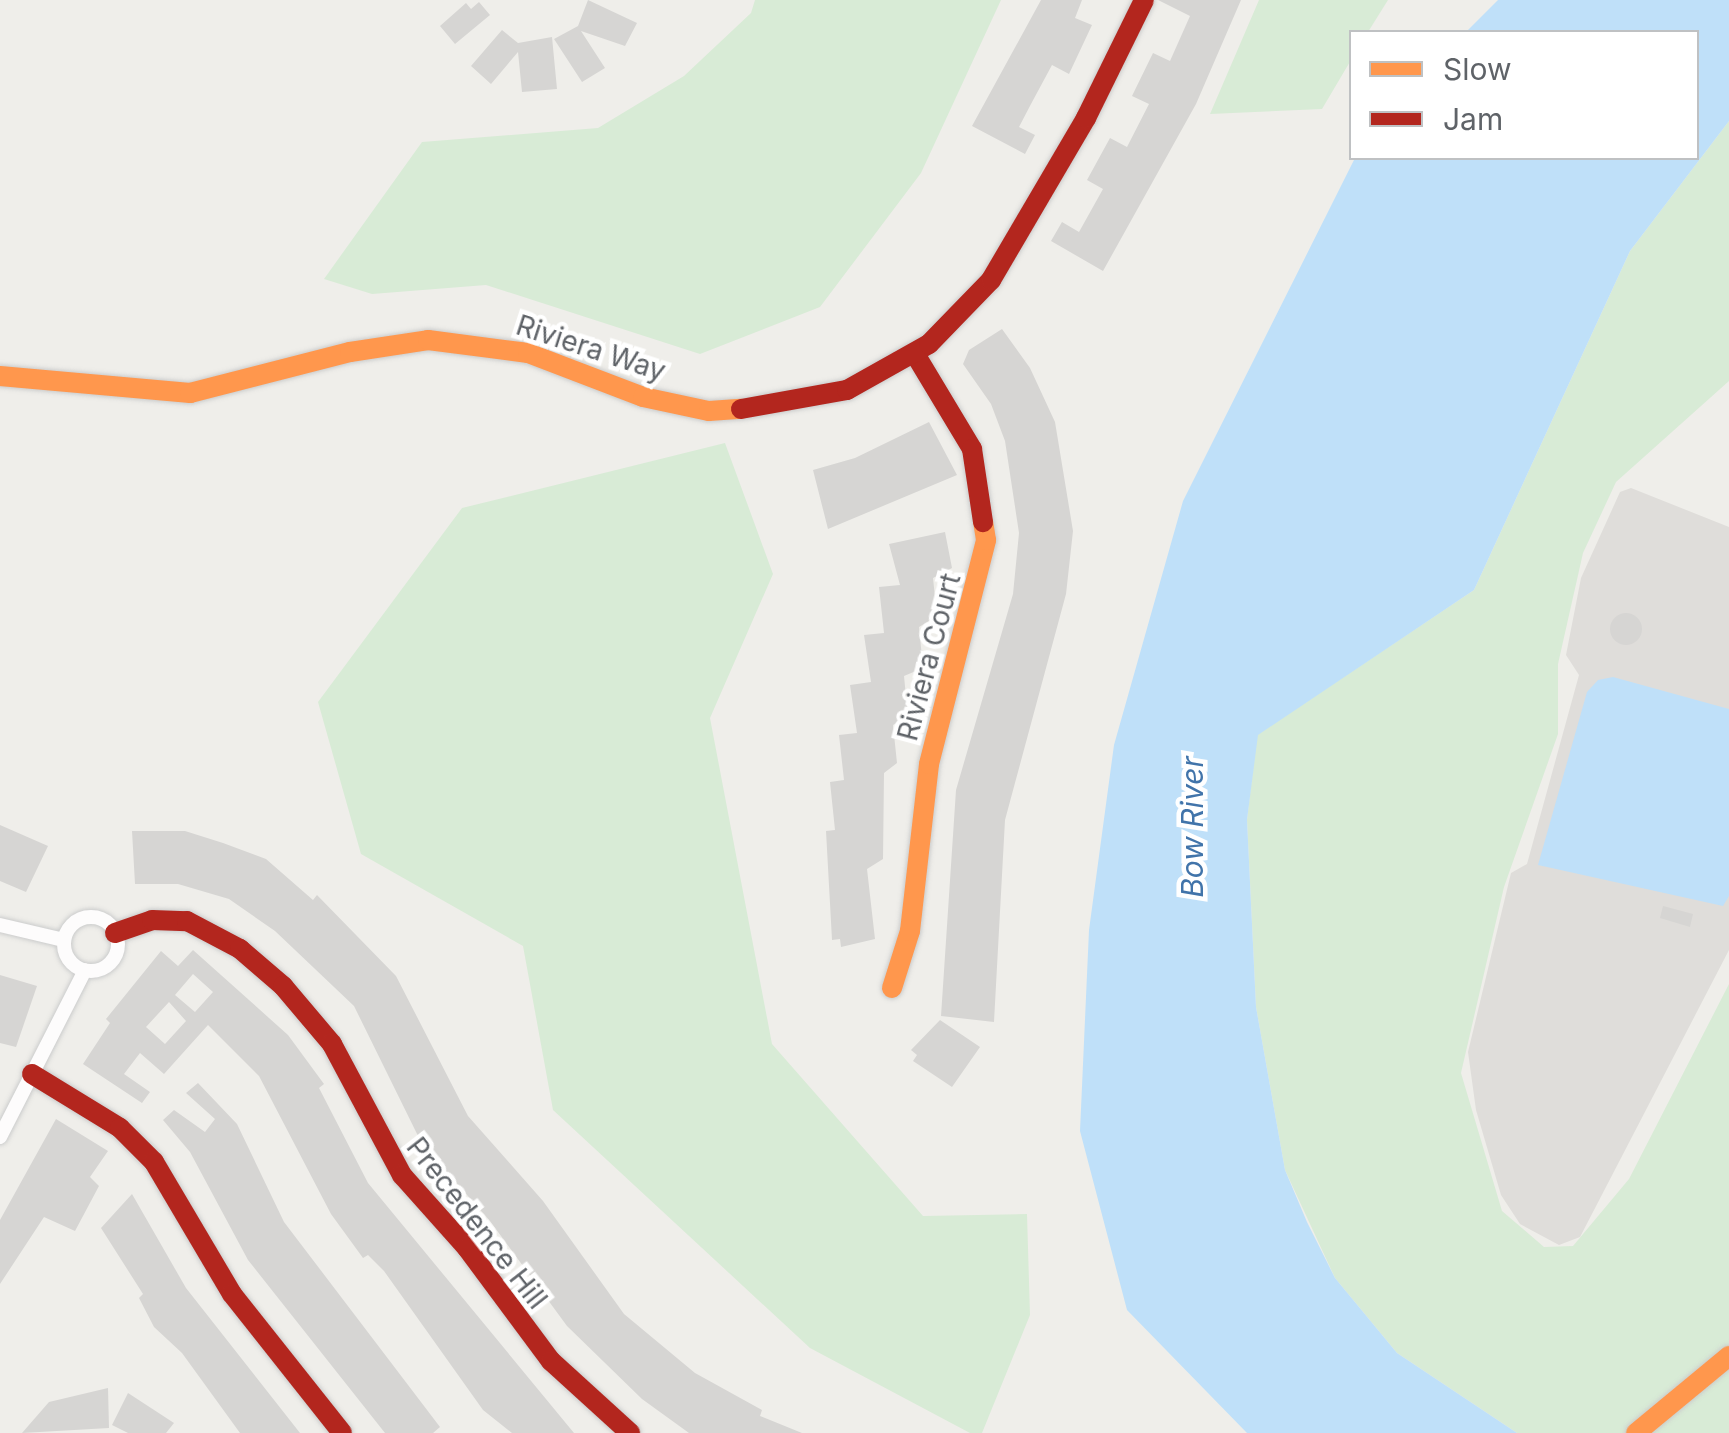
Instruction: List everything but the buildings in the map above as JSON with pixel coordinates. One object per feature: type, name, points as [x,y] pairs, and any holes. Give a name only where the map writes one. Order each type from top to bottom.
[{"type":"street","name":"Riviera Way","points":[[0,376],[190,393],[365,349],[460,341],[528,352],[643,398],[735,411],[832,395],[915,354],[969,306],[1000,266],[1086,118],[1144,0]]},
{"type":"street","name":"Riviera Court","points":[[892,988],[908,940],[929,764],[986,540],[972,449],[915,354]]},
{"type":"street","name":"Precedence Hill","points":[[64,940],[72,925],[87,918],[104,921],[116,934],[152,920],[187,921],[240,950],[283,986],[332,1044],[402,1175],[467,1248],[551,1361],[630,1433]]},
{"type":"street","points":[[0,925],[64,940],[66,956],[84,970],[101,969],[114,958],[116,934]]},
{"type":"street","points":[[0,1137],[84,970]]},
{"type":"street","points":[[32,1074],[120,1128],[154,1162],[216,1270],[342,1433]]},
{"type":"street","points":[[1636,1433],[1729,1356]]},
{"type":"shaded area","points":[[1631,488],[1729,527],[1729,950],[1580,1237],[1559,1245],[1520,1224],[1501,1195],[1476,1110],[1468,1052],[1511,873],[1527,864],[1579,675],[1566,655],[1581,578],[1620,492]]},
{"type":"green space","points":[[755,0],[1001,0],[921,173],[820,307],[700,354],[486,285],[372,294],[324,279],[422,142],[598,128],[684,76],[751,13]]},
{"type":"green space","points":[[1259,0],[1388,0],[1369,30],[1349,30],[1349,63],[1322,109],[1210,114]]},
{"type":"green space","points":[[1729,121],[1729,381],[1616,482],[1583,553],[1558,664],[1558,734],[1504,887],[1461,1073],[1502,1211],[1544,1247],[1573,1246],[1629,1179],[1729,984],[1729,1433],[1517,1433],[1397,1353],[1335,1278],[1285,1170],[1256,1007],[1247,820],[1257,735],[1474,590],[1630,251]]},
{"type":"green space","points":[[725,443],[773,574],[710,718],[772,1044],[923,1216],[1027,1214],[1030,1315],[982,1433],[970,1433],[810,1348],[553,1110],[523,946],[361,854],[318,702],[462,508]]},
{"type":"water","name":"Bow River","points":[[1498,0],[1729,0],[1729,121],[1630,251],[1474,590],[1258,735],[1247,820],[1256,1007],[1285,1170],[1335,1278],[1397,1353],[1517,1433],[1247,1433],[1127,1310],[1080,1131],[1089,930],[1114,745],[1183,501],[1354,160],[1699,160],[1699,30],[1468,30]]},
{"type":"water","points":[[1613,677],[1729,709],[1729,896],[1723,906],[1538,865],[1587,692],[1598,680]]},
{"type":"traffic: slow","points":[[0,376],[190,393],[350,352],[428,340],[528,353],[643,397],[709,411],[741,409]]},
{"type":"traffic: slow","points":[[892,988],[910,931],[929,764],[986,540],[983,522]]},
{"type":"traffic: slow","points":[[1636,1433],[1729,1356]]},
{"type":"traffic: jam","points":[[741,409],[847,390],[929,344],[991,280],[1086,118],[1144,0]]},
{"type":"traffic: jam","points":[[915,354],[972,449],[983,522]]},
{"type":"traffic: jam","points":[[115,933],[152,920],[187,921],[240,949],[283,986],[332,1044],[402,1175],[467,1248],[551,1361],[630,1433]]},
{"type":"traffic: jam","points":[[32,1074],[120,1128],[154,1162],[232,1294],[342,1433]]}]
